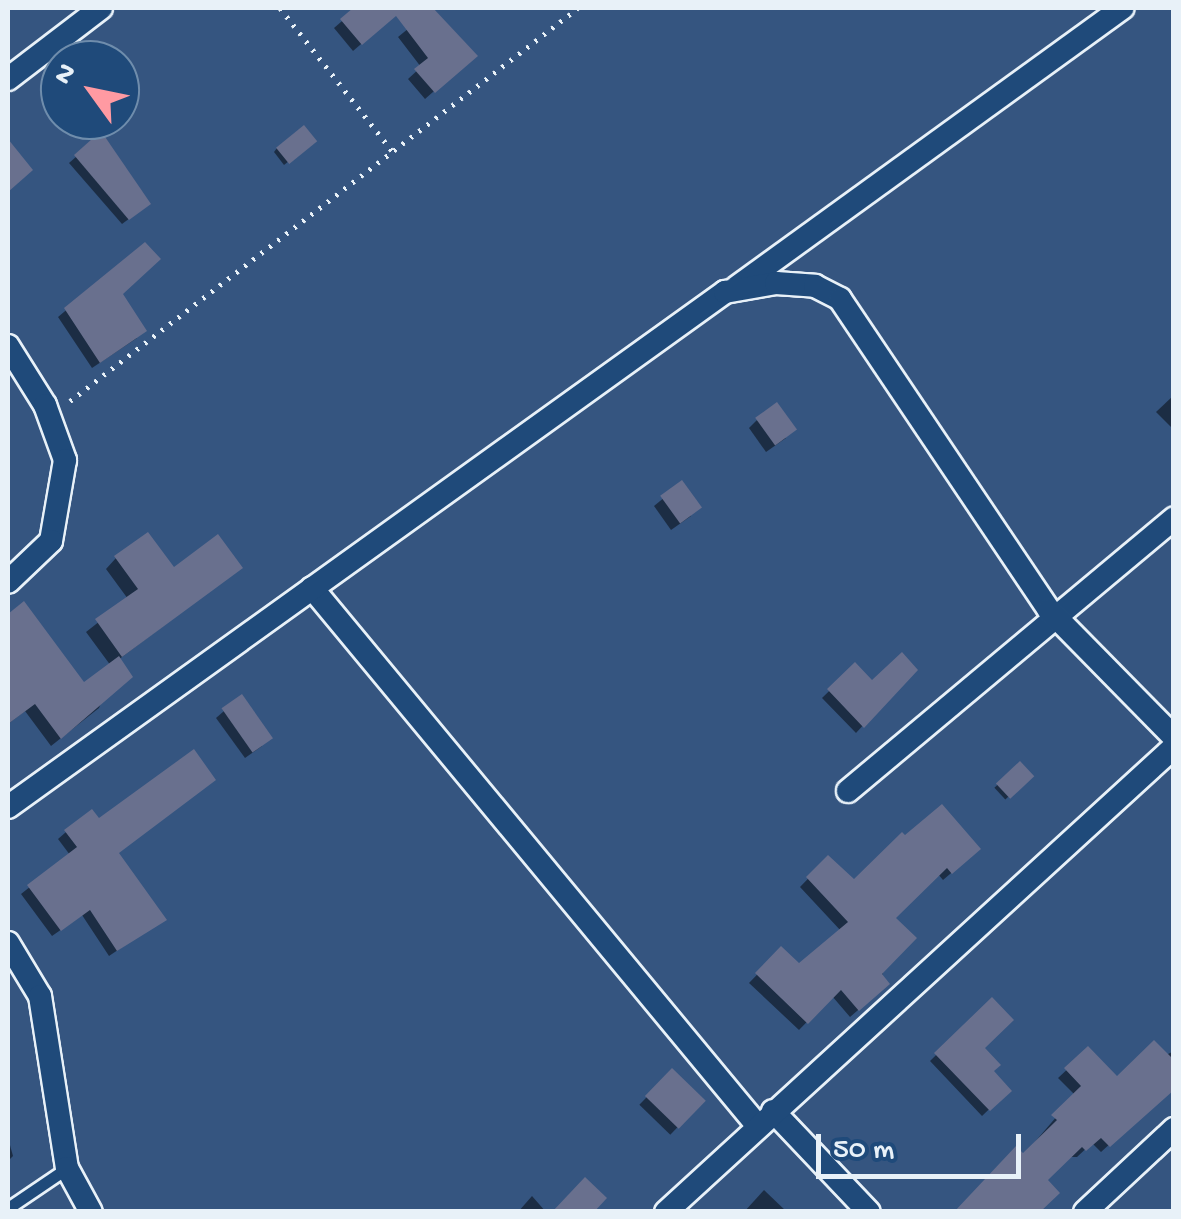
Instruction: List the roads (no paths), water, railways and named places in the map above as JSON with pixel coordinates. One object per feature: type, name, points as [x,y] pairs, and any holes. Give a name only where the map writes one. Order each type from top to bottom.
[{"type":"street","points":[[8,79],[101,8]]},
{"type":"street","points":[[8,807],[1123,8]]},
{"type":"street","points":[[733,290],[776,283],[815,286],[840,299],[1056,617],[1174,737]]},
{"type":"street","points":[[8,346],[49,417],[65,460],[62,508],[51,541],[8,582]]},
{"type":"street","points":[[848,791],[1174,518]]},
{"type":"street","points":[[312,588],[765,1118],[869,1212]]},
{"type":"street","points":[[666,1212],[1174,747]]},
{"type":"street","points":[[8,943],[40,996],[67,1168],[91,1212]]},
{"type":"street","points":[[1085,1212],[1174,1129]]},
{"type":"lane","points":[[8,1208],[67,1168]]}]
